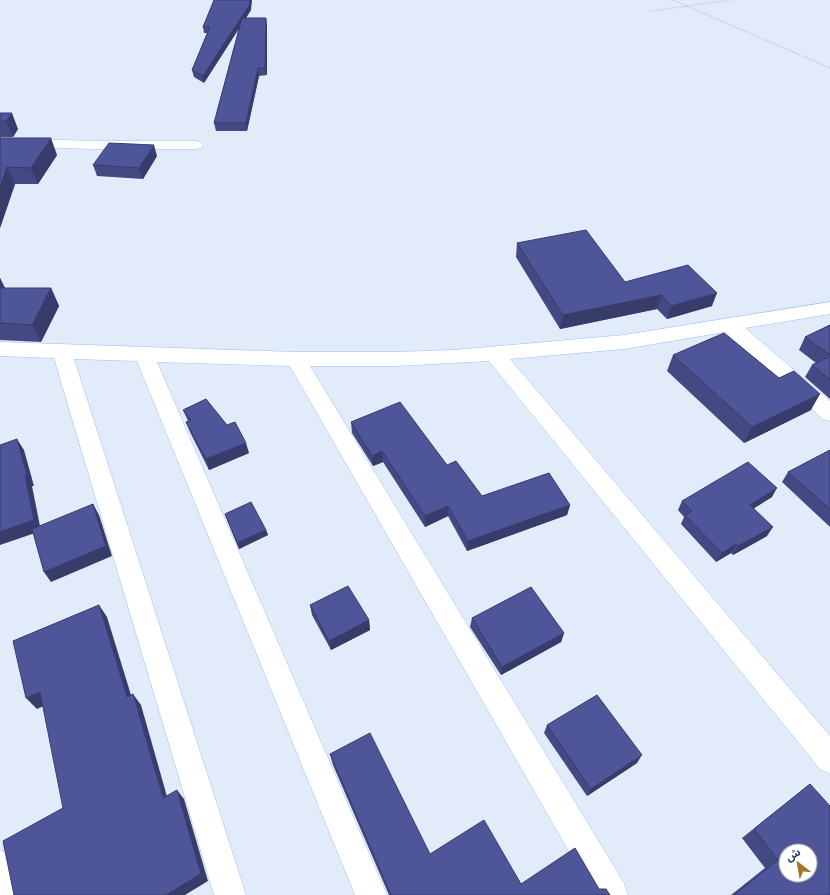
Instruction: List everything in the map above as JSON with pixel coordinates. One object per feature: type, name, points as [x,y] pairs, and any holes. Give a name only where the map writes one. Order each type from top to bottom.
[{"type":"street","points":[[0,142],[87,145],[196,145]]},
{"type":"street","points":[[0,348],[62,352],[296,359],[396,359],[495,355],[624,342],[830,308]]},
{"type":"street","points":[[729,325],[830,413]]},
{"type":"street","points":[[62,352],[230,895]]},
{"type":"street","points":[[144,355],[371,895]]},
{"type":"street","points":[[495,355],[830,759]]},
{"type":"street","points":[[296,359],[612,895]]},
{"type":"street","points":[[0,866],[4,895]]},
{"type":"path","points":[[673,0],[830,68]]},
{"type":"path","points":[[650,11],[732,0]]},
{"type":"building","points":[[214,0],[250,0],[250,4],[203,76],[192,70],[210,27],[203,27]]},
{"type":"building","points":[[242,18],[266,18],[265,68],[258,68],[246,123],[214,123]]},
{"type":"building","points":[[0,113],[12,113],[6,121],[0,121]]},
{"type":"building","points":[[0,138],[51,138],[31,168],[7,167],[0,188]]},
{"type":"building","points":[[109,143],[154,145],[139,168],[93,165]]},
{"type":"building","points":[[586,230],[625,282],[688,265],[717,293],[671,306],[661,295],[563,315],[517,243]]},
{"type":"building","points":[[0,288],[51,288],[32,325],[0,323]]},
{"type":"building","points":[[830,325],[830,355],[805,337]]},
{"type":"building","points":[[724,333],[779,378],[794,371],[820,394],[752,427],[673,355]]},
{"type":"building","points":[[830,356],[830,380],[812,365]]},
{"type":"building","points":[[206,399],[227,425],[235,422],[246,443],[206,459],[186,422],[191,420],[183,410]]},
{"type":"building","points":[[400,402],[447,465],[456,461],[482,496],[549,473],[570,505],[468,541],[448,506],[425,516],[382,451],[372,456],[351,422]]},
{"type":"building","points":[[17,439],[27,475],[25,475],[34,520],[0,532],[0,445]]},
{"type":"building","points":[[830,450],[830,509],[788,472]]},
{"type":"building","points":[[748,462],[777,488],[750,505],[773,527],[738,546],[736,544],[722,553],[685,515],[692,511],[682,501]]},
{"type":"building","points":[[251,502],[266,530],[237,543],[225,514]]},
{"type":"building","points":[[93,504],[106,546],[44,572],[32,529]]},
{"type":"building","points":[[348,586],[369,620],[329,641],[310,605]]},
{"type":"building","points":[[531,587],[564,633],[502,667],[472,618]]},
{"type":"building","points":[[99,605],[127,697],[133,694],[163,798],[177,790],[201,874],[166,895],[14,895],[3,841],[63,808],[40,692],[26,698],[13,641]]},
{"type":"building","points":[[597,695],[642,755],[591,789],[547,725]]},
{"type":"building","points":[[370,733],[430,854],[484,820],[521,884],[575,848],[599,889],[606,889],[610,895],[391,895],[330,754]]},
{"type":"building","points":[[810,784],[830,806],[830,895],[734,895],[778,860],[754,829]]}]
